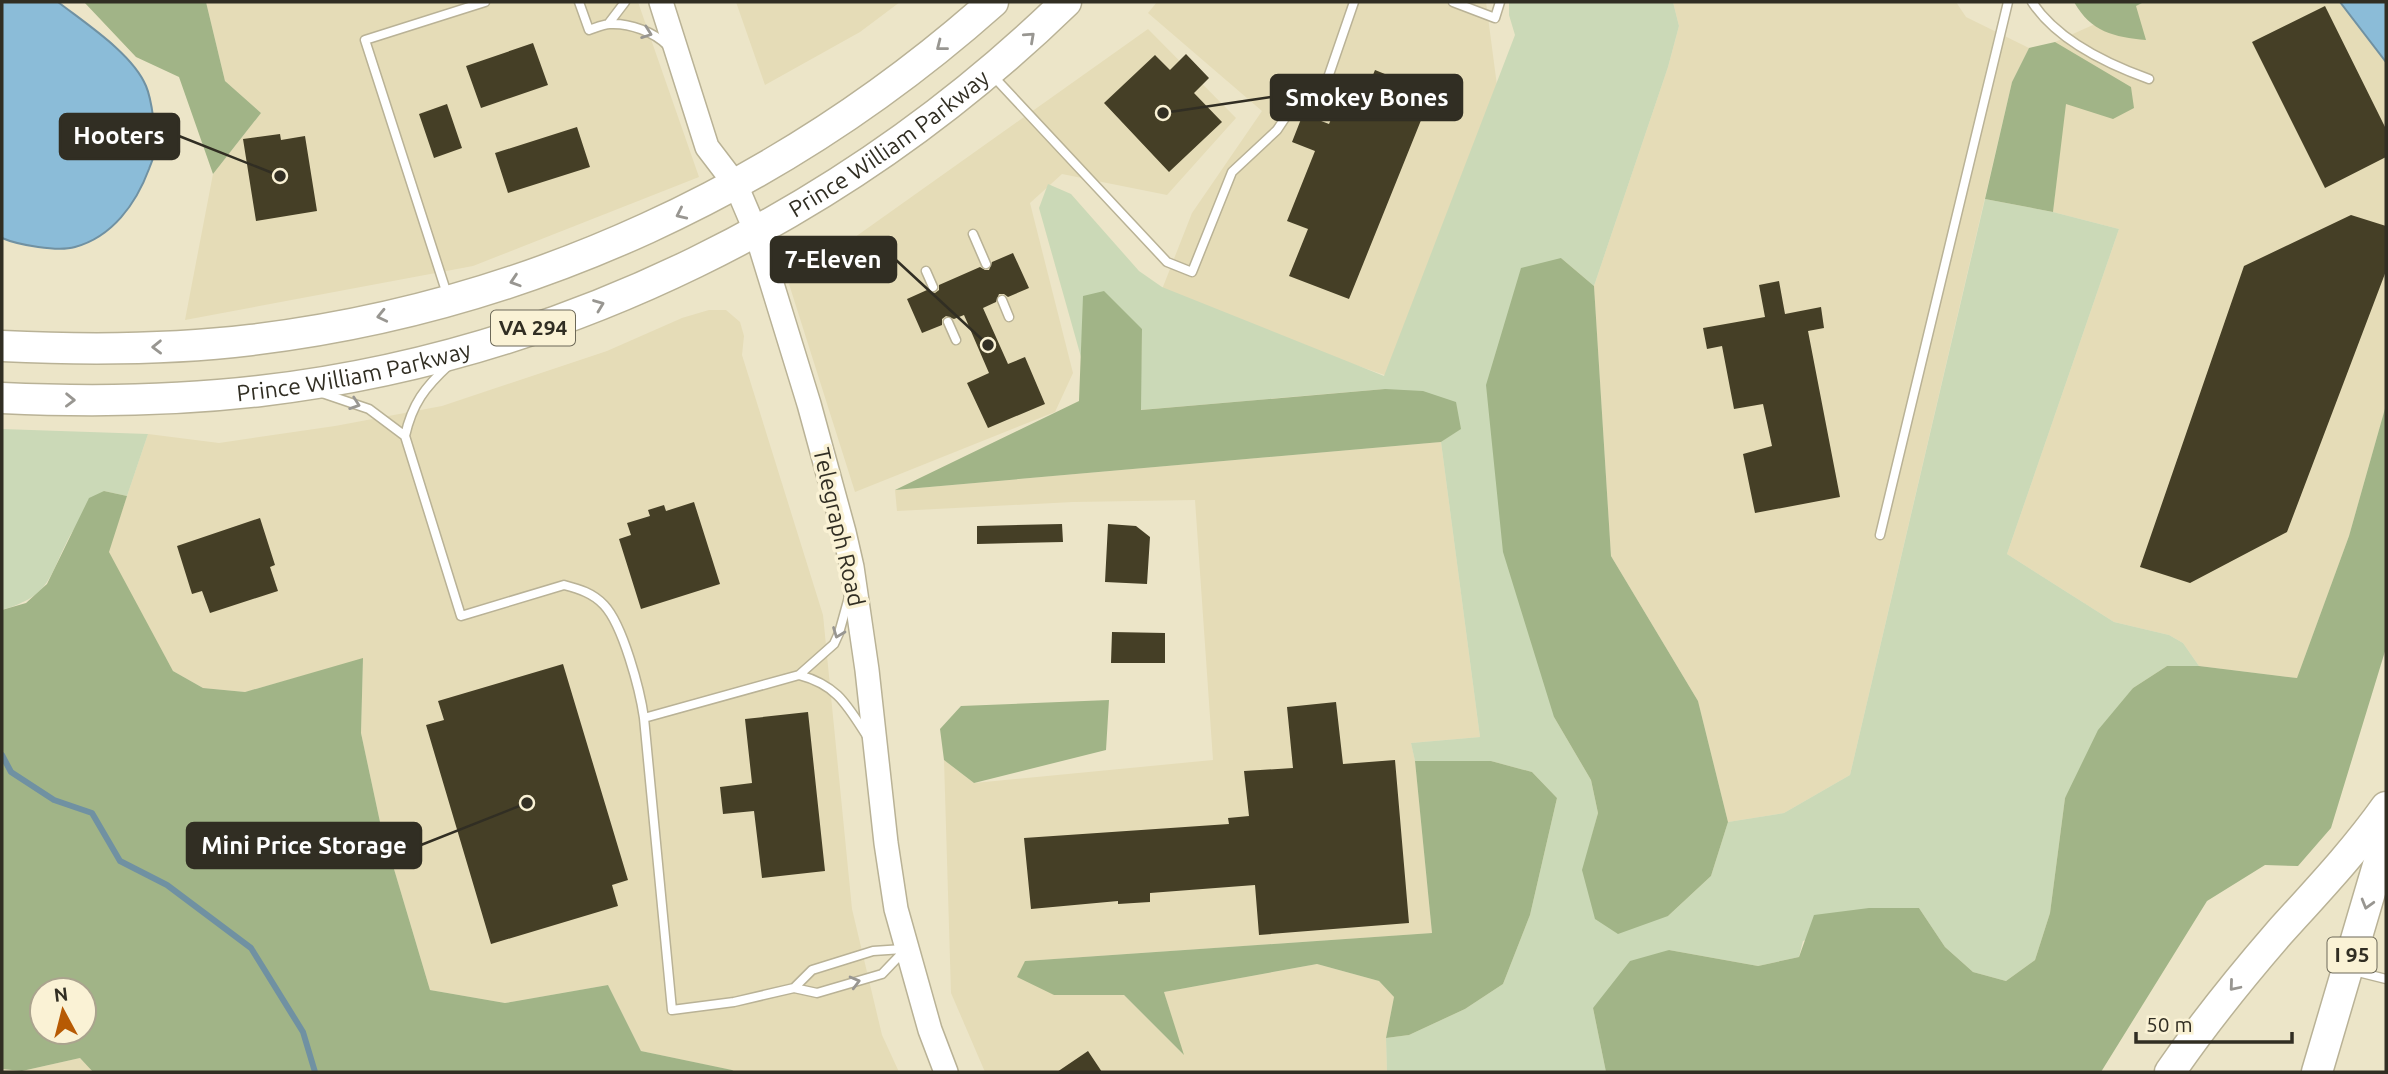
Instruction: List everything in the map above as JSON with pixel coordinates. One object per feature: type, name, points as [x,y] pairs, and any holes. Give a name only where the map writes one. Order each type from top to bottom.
[{"type":"highway","name":"Prince William Parkway","points":[[2,346],[157,348],[250,340],[329,329],[519,280],[624,239],[696,207],[736,185],[839,121],[899,79],[993,2]]},
{"type":"highway","name":"Prince William Parkway","points":[[2,398],[169,398],[260,391],[384,370],[464,350],[600,304],[692,265],[819,196],[930,120],[989,72],[1066,2]]},
{"type":"highway","points":[[2169,1072],[2195,1035],[2278,934],[2340,866],[2386,807]]},
{"type":"highway","name":"I 95","points":[[2317,1072],[2386,838]]},
{"type":"main road","name":"Telegraph Road","points":[[661,2],[707,147],[736,185],[755,232],[812,415],[844,532],[854,577],[896,909],[930,1030],[946,1072]]},
{"type":"lane","points":[[449,300],[365,40],[485,2]]},
{"type":"lane","points":[[579,2],[589,30],[609,23],[646,31],[658,36],[678,56]]},
{"type":"lane","points":[[609,23],[625,2]]},
{"type":"lane","points":[[989,72],[1167,262],[1192,272],[1232,172],[1277,130],[1287,115],[1302,102],[1322,95],[1354,2]]},
{"type":"lane","points":[[1453,2],[1495,18],[1500,2]]},
{"type":"lane","points":[[1880,535],[2008,2]]},
{"type":"lane","points":[[2032,2],[2040,14],[2062,35],[2149,79]]},
{"type":"lane","points":[[973,234],[986,264]]},
{"type":"lane","points":[[926,271],[933,288]]},
{"type":"lane","points":[[1002,300],[1009,317]]},
{"type":"lane","points":[[948,322],[956,340]]},
{"type":"lane","points":[[464,350],[422,394],[410,414],[405,436],[461,616],[564,585],[594,597],[605,606],[617,624],[641,698],[672,1010],[734,1002],[794,988],[817,993],[882,974],[906,949]]},
{"type":"lane","points":[[297,385],[369,409],[405,436]]},
{"type":"lane","points":[[643,718],[799,675],[829,650],[837,639],[854,577]]},
{"type":"lane","points":[[799,675],[824,683],[835,692],[875,749]]},
{"type":"lane","points":[[794,988],[812,970],[873,951],[906,949]]},
{"type":"lane","points":[[2348,969],[2386,979]]},
{"type":"shaded area","points":[[206,2],[638,2],[699,177],[473,266],[185,320],[213,174],[261,113],[225,81]]},
{"type":"shaded area","points":[[736,2],[900,2],[860,32],[765,85]]},
{"type":"shaded area","points":[[1157,2],[1486,2],[1501,116],[1399,380],[1159,297],[1192,213],[1262,111],[1148,13]]},
{"type":"shaded area","points":[[1673,2],[1956,2],[1966,17],[2029,48],[2012,82],[1850,775],[1784,813],[1728,822],[1698,701],[1611,556],[1594,286],[1668,67],[1679,26]]},
{"type":"shaded area","points":[[2144,2],[2350,2],[2386,49],[2386,405],[2349,536],[2297,678],[2199,666],[2183,643],[2169,635],[2114,622],[2007,554],[2119,229],[2053,212],[2065,104],[2055,42]]},
{"type":"shaded area","points":[[1148,29],[1236,118],[1167,195],[1062,174],[1030,203],[1073,373],[1055,412],[855,492],[789,284]]},
{"type":"shaded area","points":[[709,310],[726,310],[740,322],[744,336],[742,355],[823,615],[852,909],[882,1035],[899,1072],[735,1072],[641,1051],[608,985],[505,1003],[430,990],[380,822],[361,733],[363,659],[245,692],[203,688],[173,671],[108,552],[148,434],[219,443],[335,426],[442,406],[607,351],[682,318]]},
{"type":"shaded area","points":[[1441,442],[1480,737],[1411,743],[1432,933],[1025,961],[1054,995],[1124,995],[1183,1054],[1164,992],[1317,964],[1379,981],[1394,997],[1386,1038],[1387,1072],[985,1072],[951,993],[944,760],[974,783],[1213,760],[1195,500],[1073,502],[897,511],[895,490]]},
{"type":"shaded area","points":[[80,1058],[93,1072],[2,1072],[2,1069],[22,1071]]},
{"type":"green space","points":[[84,2],[206,2],[225,81],[261,113],[213,174],[179,77],[136,57]]},
{"type":"green space","points":[[1509,2],[1673,2],[1679,26],[1668,67],[1594,286],[1561,258],[1554,717],[1591,780],[1598,813],[1583,870],[1668,916],[1711,876],[1728,822],[1784,813],[1850,775],[1985,199],[2053,212],[2119,229],[2007,554],[2114,622],[2169,635],[2183,643],[2199,666],[2167,666],[2133,688],[2065,798],[2050,913],[2035,960],[2006,981],[1973,972],[1945,947],[1919,908],[1803,941],[1799,957],[1758,966],[1669,950],[1593,1008],[1606,1072],[1387,1072],[1386,1038],[1409,1035],[1465,1009],[1503,984],[1530,915],[1557,798],[1532,772],[1491,761],[1415,761],[1411,743],[1480,737],[1441,442],[1460,429],[1385,389],[1140,410],[1142,329],[1084,296],[1081,357],[1039,208],[1048,184],[1071,194],[1139,271],[1162,287],[1384,376],[1515,35],[1509,15]]},
{"type":"green space","points":[[2074,2],[2144,2],[2136,6],[2146,40],[2104,31],[2088,20]]},
{"type":"green space","points":[[2055,42],[2131,87],[2134,108],[2113,119],[2066,104],[2053,212],[1985,199],[2012,82],[2029,48]]},
{"type":"green space","points":[[1561,258],[1594,286],[1611,556],[1698,701],[1728,822],[1711,876],[1668,916],[1618,934],[1595,919],[1582,870],[1598,813],[1591,780],[1554,717],[1503,552],[1486,385],[1521,268]]},
{"type":"green space","points":[[1104,291],[1142,329],[1141,410],[1385,389],[1423,391],[1456,402],[1461,429],[1441,442],[895,490],[1079,401],[1083,296]]},
{"type":"green space","points":[[2386,405],[2386,648],[2331,828],[2298,866],[2265,865],[2207,901],[2101,1072],[1606,1072],[1593,1008],[1630,961],[1669,950],[1758,966],[1799,957],[1814,915],[1869,908],[1919,908],[1945,947],[1973,972],[2006,981],[2035,960],[2050,913],[2065,798],[2098,730],[2133,688],[2167,666],[2199,666],[2297,678],[2349,536]]},
{"type":"green space","points":[[2,429],[148,434],[127,496],[104,491],[75,528],[47,582],[31,598],[2,610]]},
{"type":"green space","points":[[104,491],[127,496],[109,552],[173,671],[203,688],[245,692],[363,658],[361,733],[380,822],[430,990],[505,1003],[608,985],[641,1051],[735,1072],[93,1072],[80,1058],[22,1071],[2,1069],[2,610],[26,603],[47,584],[89,498]]},
{"type":"green space","points":[[1109,700],[1106,750],[974,783],[944,760],[940,729],[961,706]]},
{"type":"green space","points":[[1415,761],[1491,761],[1532,772],[1557,798],[1530,915],[1503,984],[1465,1009],[1409,1035],[1386,1038],[1394,997],[1379,981],[1317,964],[1164,992],[1184,1055],[1124,995],[1054,995],[1017,977],[1025,961],[1432,933]]},
{"type":"water","points":[[2,2],[58,2],[131,62],[148,92],[155,149],[144,182],[130,206],[111,227],[100,236],[75,247],[38,247],[2,238]]},
{"type":"water","points":[[2340,2],[2386,2],[2386,62]]},
{"type":"building","points":[[2325,6],[2386,129],[2386,157],[2325,188],[2252,42]]},
{"type":"building","points":[[533,43],[548,85],[481,108],[466,66]]},
{"type":"building","points":[[1186,54],[1209,78],[1194,93],[1222,122],[1169,172],[1104,103],[1155,55],[1170,70]]},
{"type":"building","points":[[1375,70],[1432,93],[1349,299],[1289,276],[1308,229],[1287,221],[1315,151],[1292,142],[1303,114],[1329,124],[1340,98],[1360,106]]},
{"type":"building","points":[[447,104],[462,148],[434,158],[419,114]]},
{"type":"building","points":[[577,127],[590,167],[508,193],[495,153]]},
{"type":"building","points":[[280,134],[281,140],[305,136],[317,211],[256,221],[243,139]]},
{"type":"building","points":[[2351,215],[2386,226],[2386,271],[2287,532],[2190,583],[2140,567],[2244,266]]},
{"type":"building","points":[[1013,253],[1029,288],[1008,297],[999,294],[996,302],[983,308],[1008,364],[1025,357],[1045,404],[988,428],[967,383],[989,373],[964,315],[954,319],[946,316],[942,319],[942,325],[922,333],[907,299],[927,290],[935,293],[939,290],[939,285],[980,267],[989,270],[992,262]]},
{"type":"building","points":[[1779,281],[1785,314],[1821,307],[1824,328],[1808,331],[1840,497],[1755,513],[1743,454],[1772,446],[1763,404],[1734,409],[1722,346],[1707,349],[1703,328],[1765,317],[1759,285]]},
{"type":"building","points":[[694,502],[720,584],[641,609],[619,539],[631,535],[627,523],[650,516],[648,510],[664,505],[666,511]]},
{"type":"building","points":[[260,518],[275,565],[270,567],[278,591],[210,613],[202,591],[192,594],[177,546]]},
{"type":"building","points":[[1062,524],[1063,542],[977,544],[977,526]]},
{"type":"building","points":[[1108,524],[1136,526],[1150,537],[1147,584],[1105,582]]},
{"type":"building","points":[[1112,632],[1165,633],[1165,663],[1111,663]]},
{"type":"building","points":[[563,664],[628,880],[612,885],[618,906],[491,944],[426,725],[444,720],[438,701]]},
{"type":"building","points":[[1336,702],[1343,764],[1395,760],[1409,923],[1259,935],[1255,885],[1150,893],[1150,902],[1118,904],[1118,901],[1031,909],[1024,838],[1229,824],[1228,818],[1249,816],[1244,771],[1293,768],[1287,707]]},
{"type":"building","points":[[808,712],[825,871],[762,878],[754,811],[723,814],[720,787],[752,783],[745,719]]},
{"type":"building","points":[[1088,1051],[1102,1072],[1057,1072]]},
{"type":"waterway","points":[[2,755],[11,772],[54,800],[92,813],[120,861],[167,885],[251,948],[303,1032],[315,1072]]},
{"type":"place","name":"Smokey Bones","points":[[1163,113]]},
{"type":"place","name":"Hooters","points":[[280,176]]},
{"type":"place","name":"7-Eleven","points":[[988,345]]},
{"type":"place","name":"Mini Price Storage","points":[[527,803]]}]
